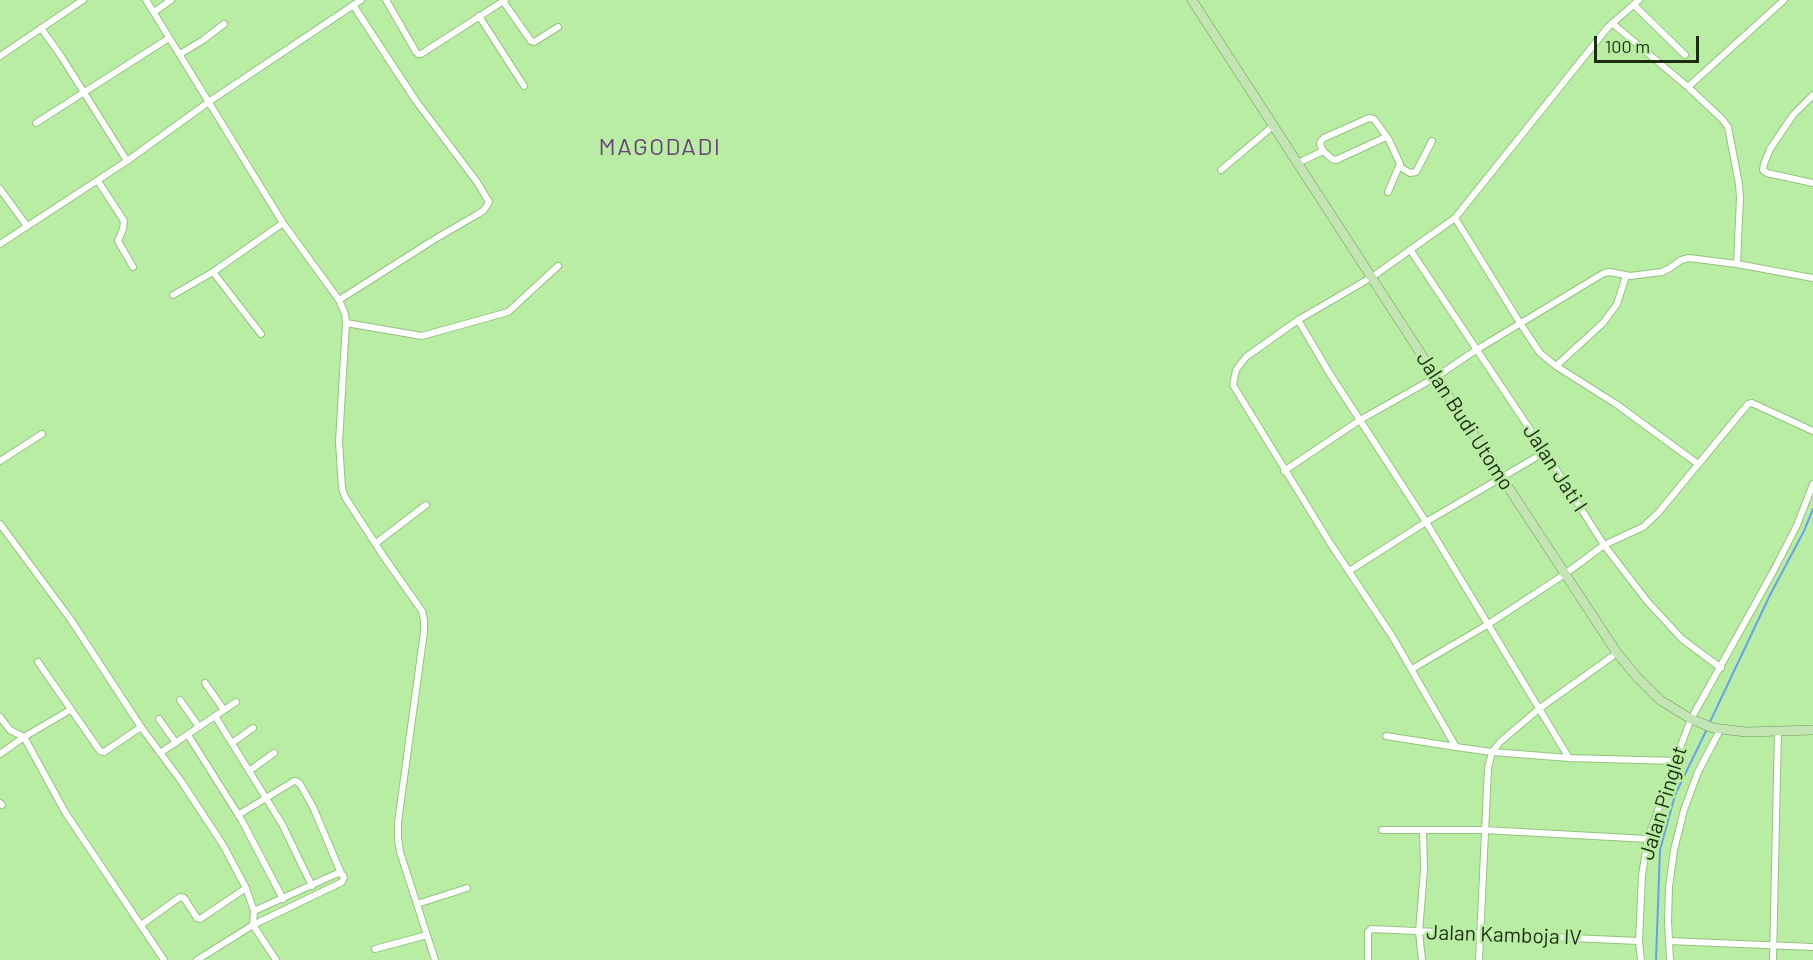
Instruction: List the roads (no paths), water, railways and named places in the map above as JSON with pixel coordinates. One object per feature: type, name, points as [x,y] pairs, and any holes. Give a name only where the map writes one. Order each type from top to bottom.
[{"type":"main road","name":"Jalan Budi Utomo","points":[[1192,0],[1617,653],[1647,689],[1660,700],[1693,720],[1716,729],[1746,732],[1813,729]]},
{"type":"street","points":[[0,56],[83,0]]},
{"type":"street","points":[[146,0],[283,223],[339,300],[345,314],[339,442],[342,488],[345,497],[391,568],[422,611],[424,620],[398,822],[400,852],[435,960]]},
{"type":"street","points":[[153,12],[171,0]]},
{"type":"street","points":[[0,244],[128,161],[210,101],[361,0]]},
{"type":"street","points":[[386,0],[417,53],[421,54],[504,1],[531,41],[537,41],[558,27]]},
{"type":"street","points":[[1688,87],[1784,0]]},
{"type":"street","points":[[1456,747],[1392,636],[1284,471],[1237,393],[1233,385],[1233,378],[1246,357],[1298,320],[1372,277],[1455,218],[1612,23],[1636,2],[1684,55]]},
{"type":"street","points":[[339,300],[478,214],[489,202],[477,182],[416,101],[353,5]]},
{"type":"street","points":[[479,16],[524,86]]},
{"type":"street","points":[[1612,23],[1688,87],[1728,127],[1739,184],[1737,264]]},
{"type":"street","points":[[180,54],[224,24]]},
{"type":"street","points":[[41,28],[128,161]]},
{"type":"street","points":[[36,123],[169,38]]},
{"type":"street","points":[[1813,95],[1793,115],[1776,140],[1763,170],[1767,173],[1813,183]]},
{"type":"street","points":[[1386,137],[1336,160],[1323,151],[1320,144],[1324,138],[1369,118],[1374,119],[1386,137],[1399,161],[1400,167],[1388,192]]},
{"type":"street","points":[[1221,170],[1273,126]]},
{"type":"street","points":[[1400,167],[1410,173],[1416,172],[1432,141]]},
{"type":"street","points":[[1299,163],[1323,151]]},
{"type":"street","points":[[98,181],[124,221],[118,242],[133,267]]},
{"type":"street","points":[[0,189],[27,226]]},
{"type":"street","points":[[1455,218],[1540,353],[1556,366],[1616,404],[1698,464]]},
{"type":"street","points":[[173,295],[213,272],[283,223]]},
{"type":"street","name":"Jalan Jati I","points":[[1410,251],[1545,452],[1604,545],[1647,602],[1682,639],[1721,668]]},
{"type":"street","points":[[1284,471],[1360,420],[1436,377],[1476,350],[1604,273],[1610,272],[1626,276],[1662,272],[1681,260],[1689,258],[1813,278]]},
{"type":"street","points":[[346,323],[422,336],[508,312],[558,266]]},
{"type":"street","points":[[213,272],[261,334]]},
{"type":"street","points":[[1556,366],[1609,316],[1621,296],[1626,276]]},
{"type":"street","points":[[1298,320],[1426,522],[1569,758]]},
{"type":"street","points":[[1412,669],[1487,625],[1565,574],[1604,545],[1631,533],[1651,520],[1750,403],[1813,431]]},
{"type":"street","points":[[0,461],[42,434]]},
{"type":"street","points":[[1349,571],[1426,522],[1545,452]]},
{"type":"street","name":"Jalan Pinglet","points":[[1641,960],[1639,941],[1642,875],[1648,839],[1675,761],[1693,720],[1783,552],[1813,484]]},
{"type":"street","points":[[376,543],[426,506]]},
{"type":"street","points":[[0,524],[71,620],[141,728],[181,781],[217,836],[246,888],[254,911],[253,924],[276,960]]},
{"type":"street","points":[[1479,960],[1484,830],[1489,762],[1492,752],[1500,742],[1540,708],[1617,653]]},
{"type":"street","points":[[38,662],[96,748],[102,752],[141,728]]},
{"type":"street","points":[[205,683],[224,710]]},
{"type":"street","points":[[180,700],[199,727]]},
{"type":"street","points":[[160,753],[236,702]]},
{"type":"street","points":[[0,754],[70,710]]},
{"type":"street","points":[[215,716],[282,824],[312,886]]},
{"type":"street","points":[[0,717],[10,730],[24,737],[65,812],[164,960]]},
{"type":"street","points":[[159,719],[176,743]]},
{"type":"street","points":[[232,743],[254,728]]},
{"type":"street","points":[[1670,960],[1669,887],[1674,850],[1684,810],[1716,729]]},
{"type":"street","points":[[1773,960],[1778,730]]},
{"type":"street","points":[[188,735],[238,815],[283,899]]},
{"type":"street","points":[[1386,736],[1492,752],[1569,758],[1675,761]]},
{"type":"street","points":[[249,771],[274,753]]},
{"type":"street","points":[[197,960],[253,924],[342,882],[344,878],[313,807],[300,784],[294,781],[238,815]]},
{"type":"street","points":[[1382,830],[1484,830],[1648,839]]},
{"type":"street","points":[[1422,960],[1419,932],[1424,869],[1423,830]]},
{"type":"street","points":[[254,911],[341,873]]},
{"type":"street","points":[[141,925],[179,897],[184,898],[200,919],[246,888]]},
{"type":"street","points":[[417,904],[468,888]]},
{"type":"street","name":"Jalan Kamboja IV","points":[[1368,960],[1370,930],[1639,941]]},
{"type":"street","points":[[375,949],[427,935]]},
{"type":"street","points":[[1669,941],[1813,947]]},
{"type":"waterway","points":[[1709,724],[1813,509]]},
{"type":"waterway","points":[[1656,960],[1660,850],[1675,795],[1707,729]]},
{"type":"district","name":"MAGODADI","points":[[660,147]]}]
